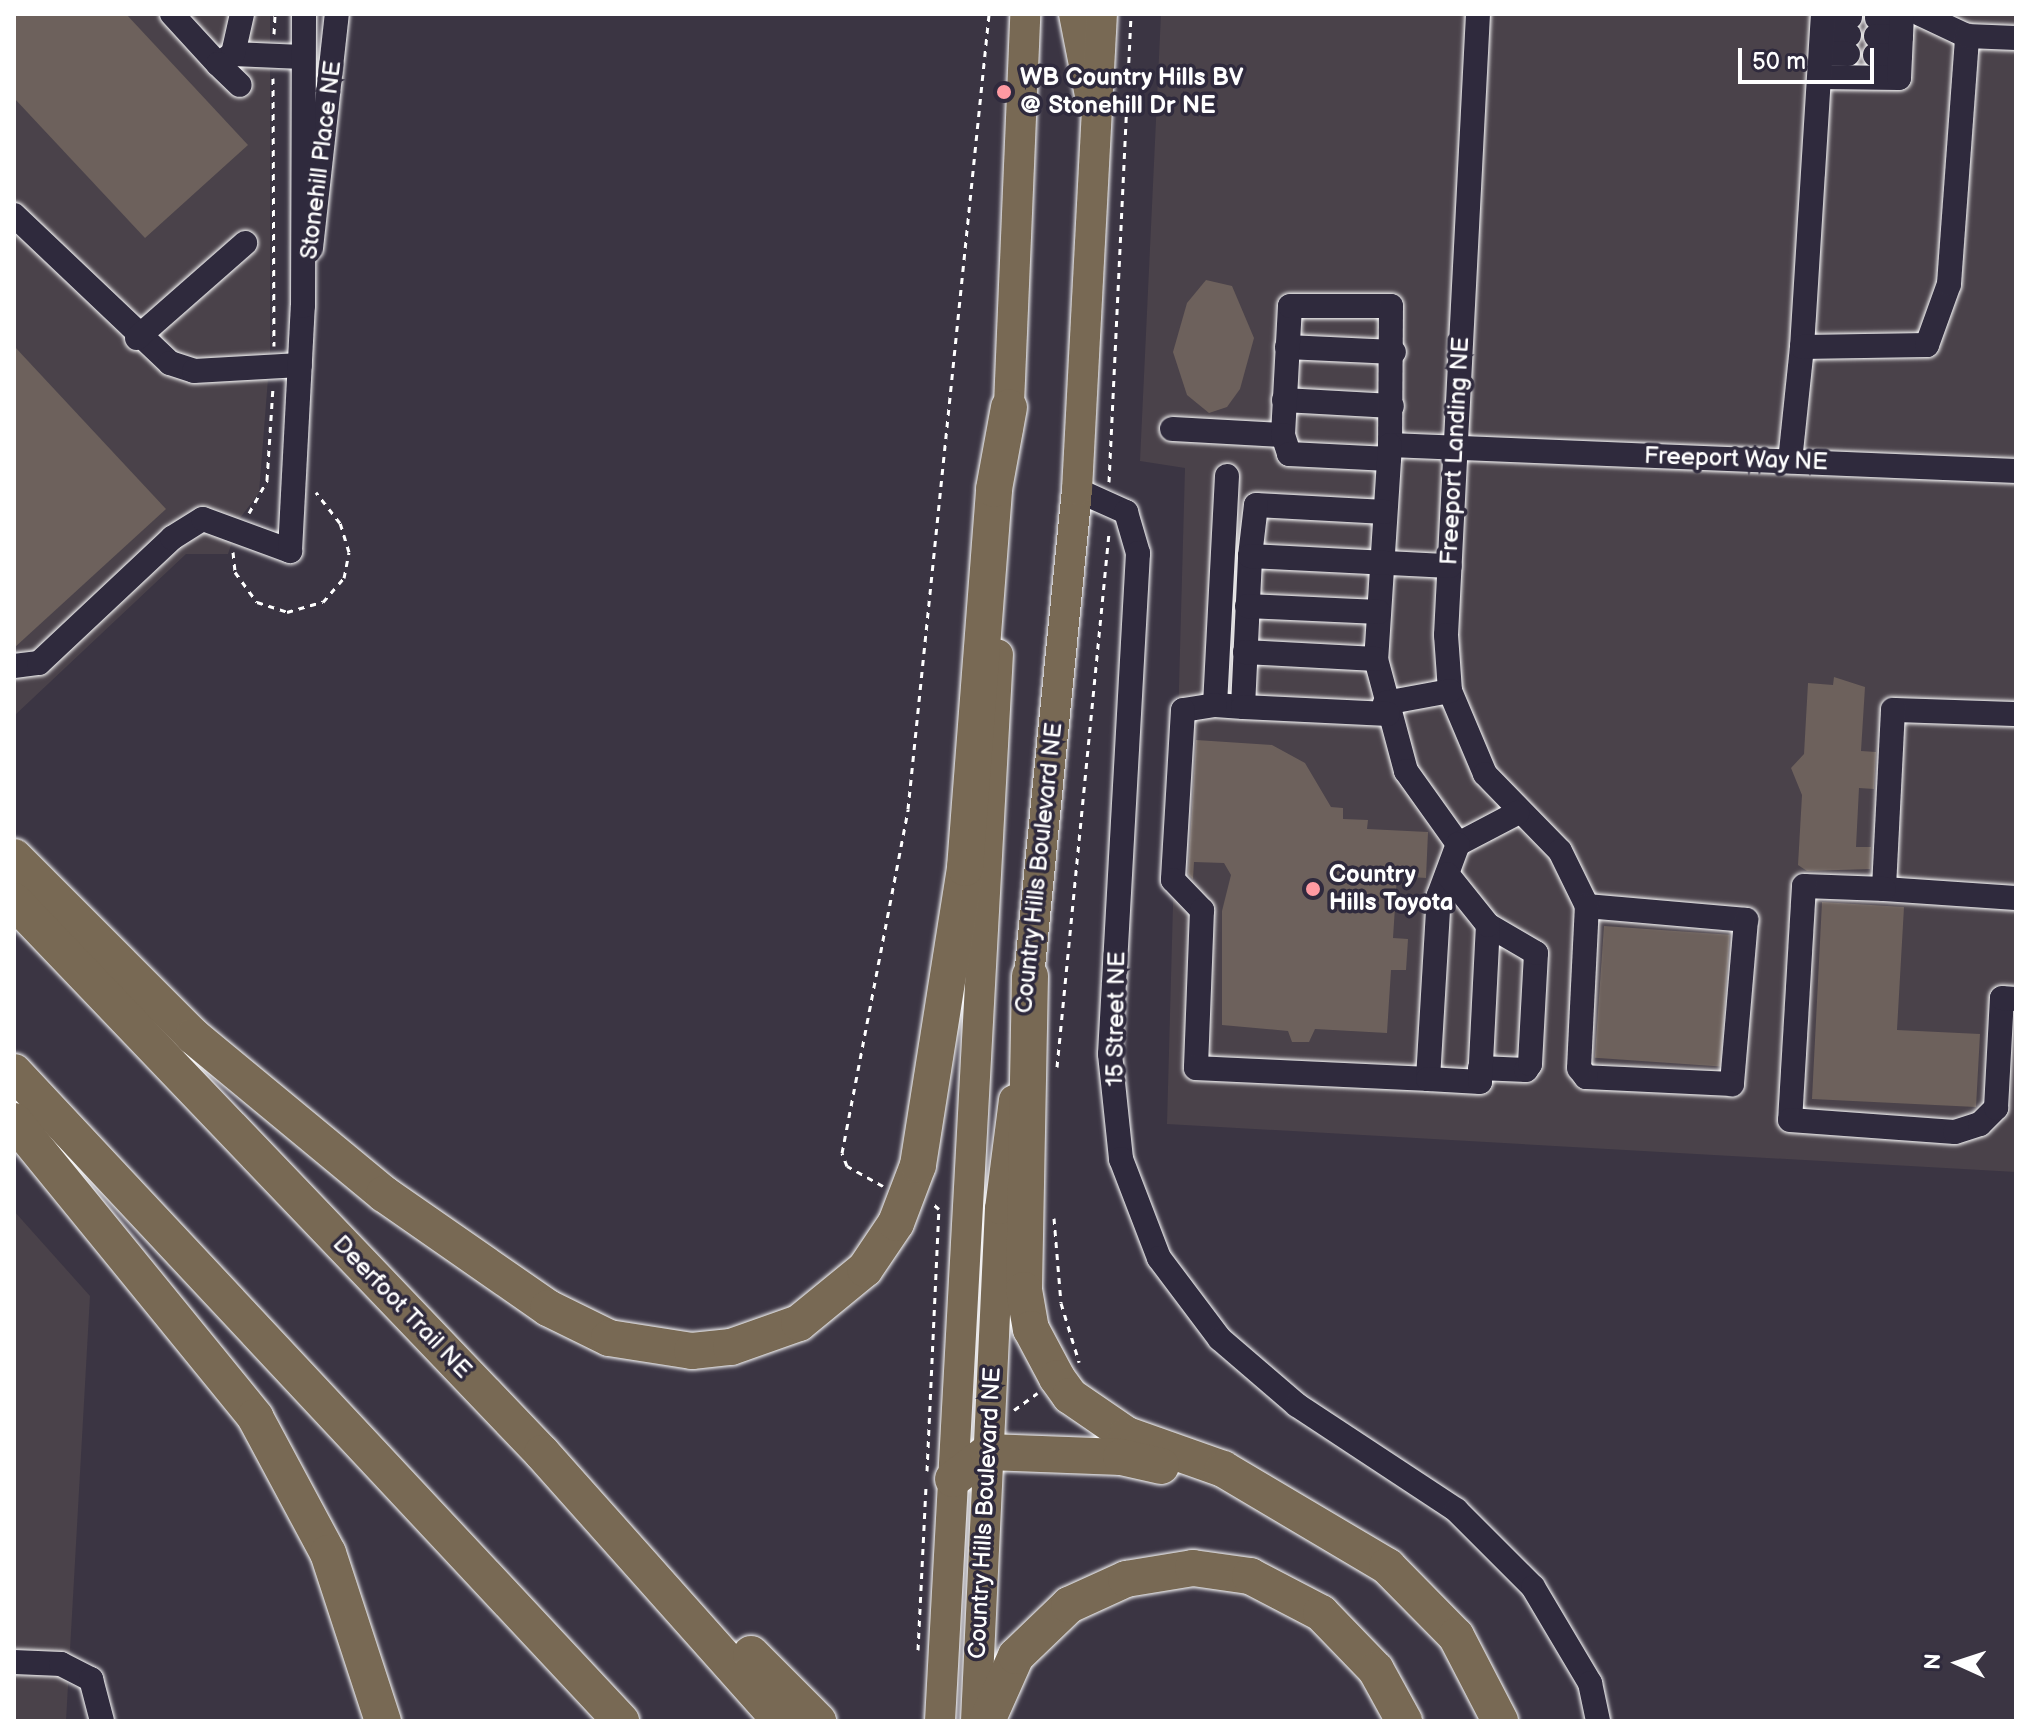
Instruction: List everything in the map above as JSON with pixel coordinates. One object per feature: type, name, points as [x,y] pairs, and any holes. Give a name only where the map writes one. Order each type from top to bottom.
[{"type":"highway","points":[[14,857],[217,1056],[384,1194],[580,1327],[692,1351],[764,1339],[833,1302],[884,1244],[909,1196],[933,1096],[965,868],[994,489],[1009,407]]},
{"type":"highway","name":"Deerfoot Trail NE","points":[[14,901],[542,1453],[781,1721]]},
{"type":"highway","points":[[1030,976],[1022,1264],[1031,1329],[1057,1378],[1070,1396],[1127,1435],[1223,1469],[1387,1566],[1456,1636],[1500,1721]]},
{"type":"highway","points":[[14,1072],[621,1721]]},
{"type":"highway","points":[[14,1121],[255,1417],[328,1553],[383,1721]]},
{"type":"highway","points":[[953,1479],[988,1452],[1121,1457],[1249,1499],[1415,1611],[1460,1662],[1491,1721]]},
{"type":"highway","points":[[542,1453],[818,1721]]},
{"type":"highway","points":[[987,1721],[1016,1656],[1069,1605],[1126,1579],[1193,1568],[1250,1576],[1321,1613],[1376,1670],[1404,1721]]},
{"type":"main road","name":"Country Hills Boulevard NE","points":[[940,1721],[1009,407],[1025,14]]},
{"type":"main road","points":[[1074,14],[1078,59],[1096,118]]},
{"type":"main road","name":"Country Hills Boulevard NE","points":[[976,1721],[1000,1209],[1030,976],[1077,490],[1102,14]]},
{"type":"street","points":[[172,14],[225,59],[240,85]]},
{"type":"street","points":[[225,59],[242,14]]},
{"type":"street","name":"Stonehill Place NE","points":[[14,666],[39,663],[172,538],[203,519],[290,551],[303,306],[304,14]]},
{"type":"street","name":"Stonehill Place NE","points":[[303,306],[337,14]]},
{"type":"street","name":"Freeport Landing NE","points":[[1478,14],[1450,566],[1450,691],[1485,774],[1517,813],[1560,851],[1587,906]]},
{"type":"street","points":[[1905,28],[1876,36],[1905,28],[1967,36],[2016,38]]},
{"type":"street","points":[[1822,39],[1899,78],[1905,28]]},
{"type":"street","points":[[1822,39],[1849,35],[1822,39]]},
{"type":"street","points":[[1802,347],[1927,345],[1949,284],[1967,36]]},
{"type":"street","points":[[1790,461],[1802,347],[1822,39]]},
{"type":"street","points":[[225,59],[302,57]]},
{"type":"street","points":[[14,215],[137,338],[194,371],[300,365]]},
{"type":"street","points":[[137,338],[245,243]]},
{"type":"street","points":[[1172,429],[1283,435],[1290,306],[1323,303],[1391,306],[1394,352],[1392,406],[1376,659],[1386,709],[1406,771],[1458,844]]},
{"type":"street","points":[[1287,347],[1394,352]]},
{"type":"street","points":[[1284,400],[1392,406]]},
{"type":"street","name":"Freeport Way NE","points":[[1283,435],[1289,454],[1390,452],[1455,446],[2016,471]]},
{"type":"street","points":[[1215,705],[1227,476]]},
{"type":"street","name":"15 Street NE","points":[[1077,490],[1126,512],[1138,553],[1110,1054],[1121,1159],[1159,1258],[1220,1339],[1297,1405],[1456,1510],[1533,1587],[1590,1683],[1598,1721]]},
{"type":"street","points":[[1243,707],[1250,556],[1256,505],[1385,512]]},
{"type":"street","points":[[1250,556],[1450,566]]},
{"type":"street","points":[[1247,606],[1379,612]]},
{"type":"street","points":[[1245,652],[1376,659]]},
{"type":"street","points":[[1450,691],[1386,709],[1215,705],[1183,710],[1173,880],[1202,910],[1196,1068],[1480,1082],[1488,925]]},
{"type":"street","points":[[1884,889],[1893,710],[2016,714]]},
{"type":"street","points":[[1428,1079],[1439,895],[1458,844],[1517,813]]},
{"type":"street","points":[[1447,874],[1488,925],[1536,953],[1532,1032],[1526,1070],[1480,1068]]},
{"type":"street","points":[[2016,898],[1804,886],[1790,1120],[1955,1132],[1980,1124],[1996,1108],[2002,998],[2016,999]]},
{"type":"street","points":[[1587,906],[1746,920],[1738,1078],[1732,1084],[1586,1077],[1579,1068],[1587,906]]},
{"type":"street","points":[[14,1662],[61,1664],[91,1679],[102,1721]]},
{"type":"path","points":[[918,1658],[939,1209],[847,1166],[842,1153],[908,809],[989,14]]},
{"type":"path","points":[[1056,1076],[1109,505],[1131,14]]},
{"type":"path","points":[[1054,1211],[1061,1303],[1081,1355],[1072,1367]]},
{"type":"path","points":[[1008,1414],[1050,1384]]},
{"type":"shaded area","points":[[14,14],[270,14],[270,353],[259,493],[240,518],[228,554],[186,554],[14,716]]},
{"type":"shaded area","points":[[1161,14],[2016,14],[2016,1172],[1167,1124],[1185,468],[1140,461]]},
{"type":"shaded area","points":[[14,1211],[90,1296],[66,1721],[14,1721]]},
{"type":"building","points":[[14,14],[126,14],[248,145],[145,238],[14,98]]},
{"type":"building","points":[[1206,280],[1232,286],[1254,338],[1240,389],[1227,407],[1209,413],[1187,395],[1173,352],[1187,303]]},
{"type":"building","points":[[14,346],[166,509],[14,648]]},
{"type":"building","points":[[1834,677],[1865,687],[1861,751],[1876,752],[1874,789],[1859,788],[1856,847],[1871,847],[1870,869],[1807,871],[1798,865],[1802,795],[1791,768],[1804,754],[1808,683],[1833,685]]},
{"type":"building","name":"Country Hills Toyota","points":[[1196,740],[1272,745],[1305,763],[1331,807],[1343,808],[1343,819],[1368,820],[1367,829],[1428,832],[1426,878],[1397,876],[1393,938],[1408,939],[1406,970],[1391,970],[1387,1033],[1315,1029],[1309,1042],[1292,1042],[1288,1031],[1222,1025],[1222,911],[1231,875],[1224,863],[1194,862],[1193,879],[1188,874]]},
{"type":"building","points":[[1822,902],[1904,907],[1897,1030],[1980,1034],[1976,1107],[1812,1099]]},
{"type":"building","points":[[1604,926],[1730,935],[1720,1066],[1595,1058]]},
{"type":"place","name":"WB Country Hills BV @ Stonehill Dr NE","points":[[1004,92]]},
{"type":"place","name":"Country Hills Toyota","points":[[1313,889]]}]
